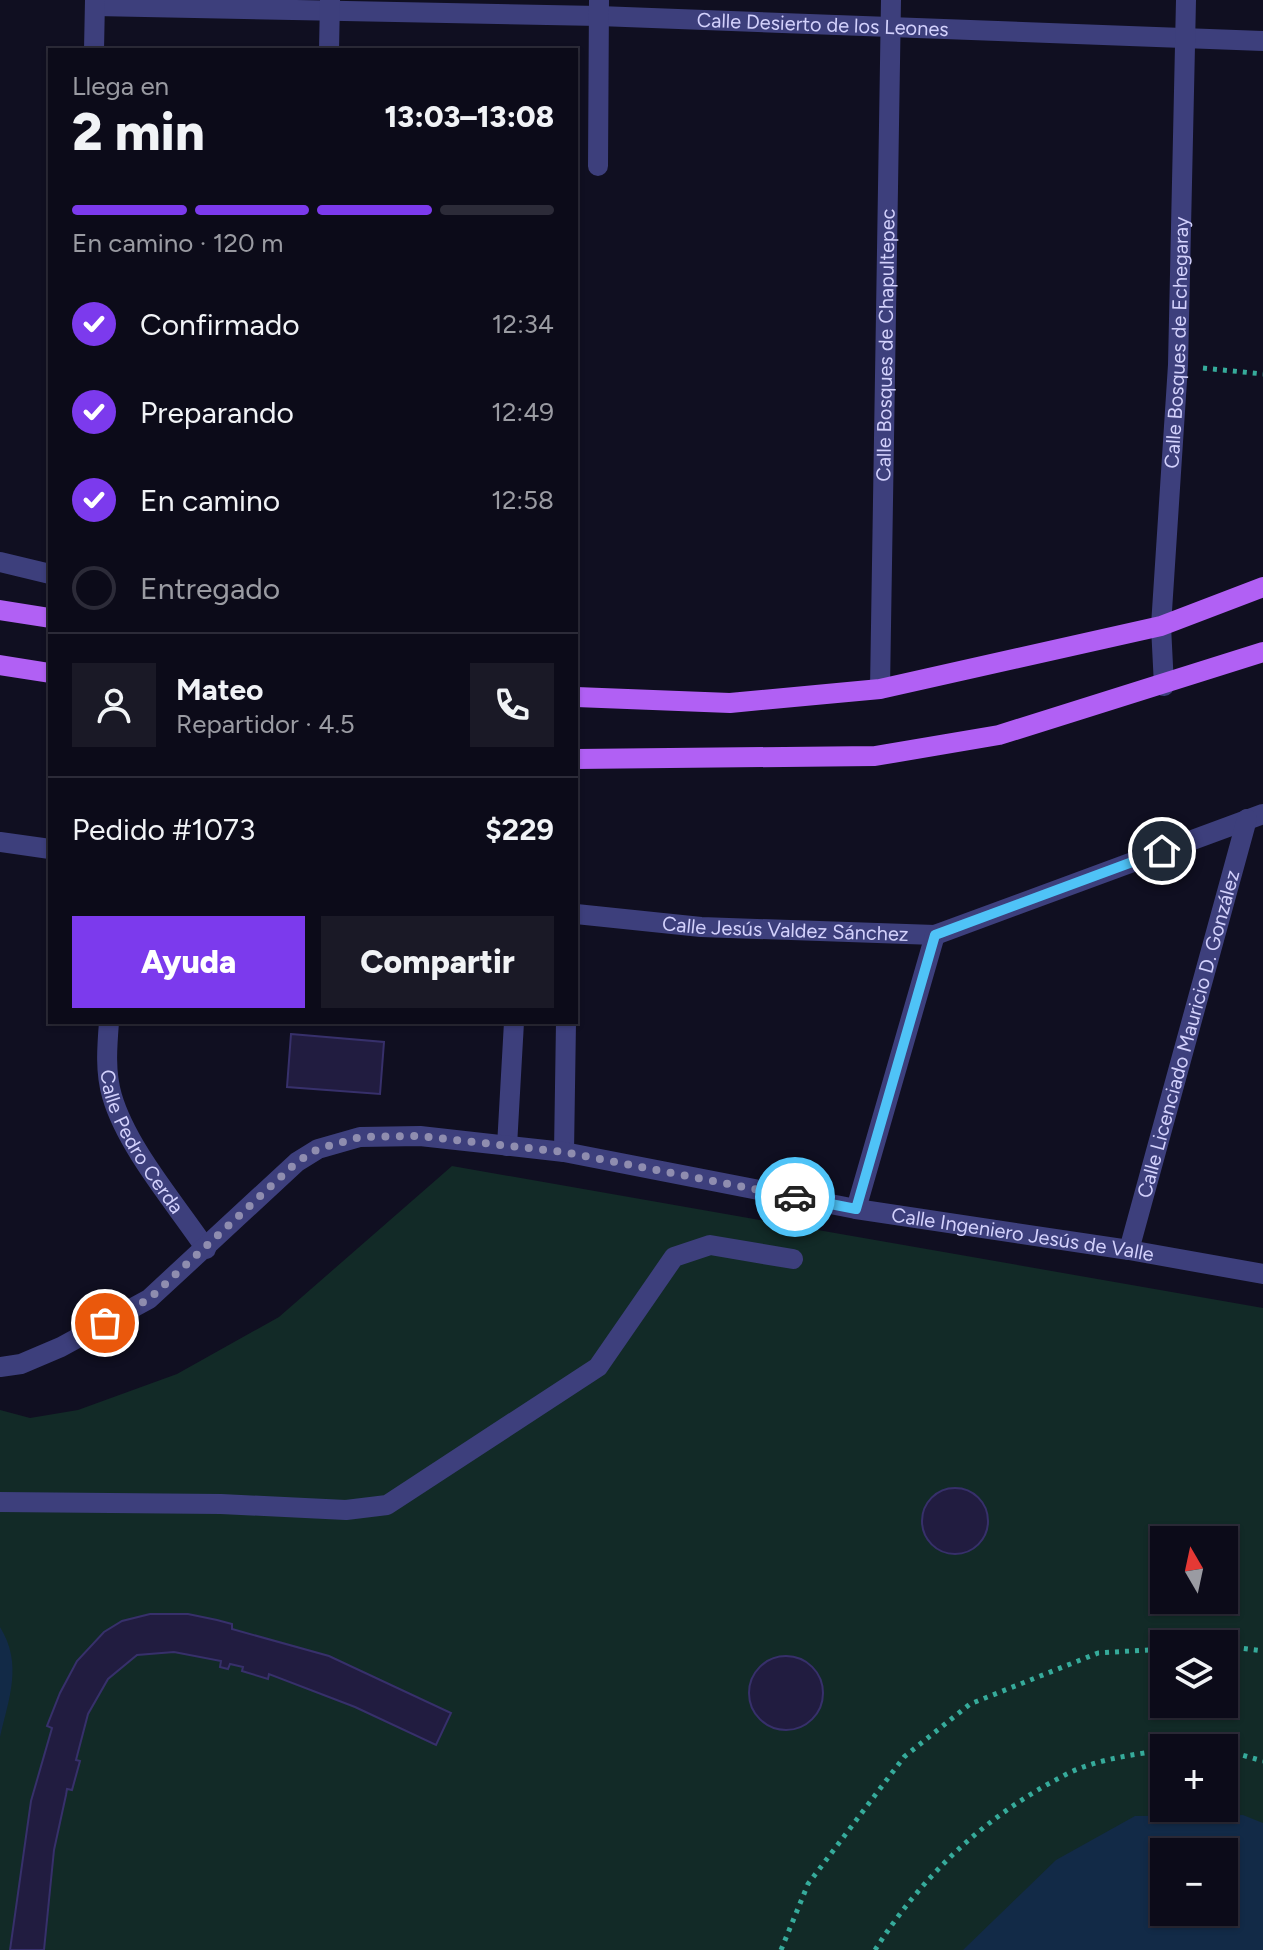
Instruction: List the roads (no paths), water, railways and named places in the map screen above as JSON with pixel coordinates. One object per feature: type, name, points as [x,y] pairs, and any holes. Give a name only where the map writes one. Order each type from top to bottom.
[{"type":"main road","points":[[578,697],[730,703],[880,689],[1161,626],[1263,587]]},
{"type":"main road","points":[[0,610],[48,618]]},
{"type":"main road","points":[[578,759],[875,756],[999,735],[1164,686],[1263,652]]},
{"type":"main road","points":[[0,665],[48,673]]},
{"type":"street","name":"Calle Bosques de Chapultepec","points":[[880,689],[891,0]]},
{"type":"street","name":"Calle Bosques de Echegaray","points":[[1164,686],[1161,626],[1178,365],[1186,0]]},
{"type":"street","name":"Calle Desierto de los Leones","points":[[95,3],[599,8],[891,26],[1263,41]]},
{"type":"street","points":[[94,48],[95,3]]},
{"type":"street","points":[[329,6],[329,48]]},
{"type":"street","points":[[598,166],[599,8]]},
{"type":"street","points":[[0,562],[48,574]]},
{"type":"street","name":"Calle Jesús Valdez Sánchez","points":[[578,914],[701,927],[935,935],[1255,816]]},
{"type":"street","name":"Calle Licenciado Mauricio D. González","points":[[1129,1250],[1255,816]]},
{"type":"street","points":[[0,842],[48,849]]},
{"type":"street","points":[[856,1209],[935,935]]},
{"type":"street","name":"Calle Pedro Cerda","points":[[109,1024],[107,1067],[111,1095],[124,1128],[206,1249]]},
{"type":"street","points":[[507,1146],[514,1024]]},
{"type":"street","points":[[564,1152],[566,1024]]},
{"type":"street","name":"Calle Ingeniero Jesús de Valle","points":[[0,1367],[21,1364],[61,1347],[149,1299],[297,1162],[318,1149],[360,1137],[420,1136],[564,1152],[856,1209],[1129,1250],[1263,1274]]},
{"type":"street","points":[[0,1502],[206,1504],[346,1510],[387,1505],[598,1367],[674,1257],[710,1245],[793,1259]]},
{"type":"water","points":[[0,1627],[11,1654],[12,1681],[0,1737]]},
{"type":"water","points":[[1238,1815],[1243,1815],[1263,1823],[1263,1950],[963,1950],[1056,1860],[1135,1816],[1150,1816],[1150,1822],[1238,1822]]}]
